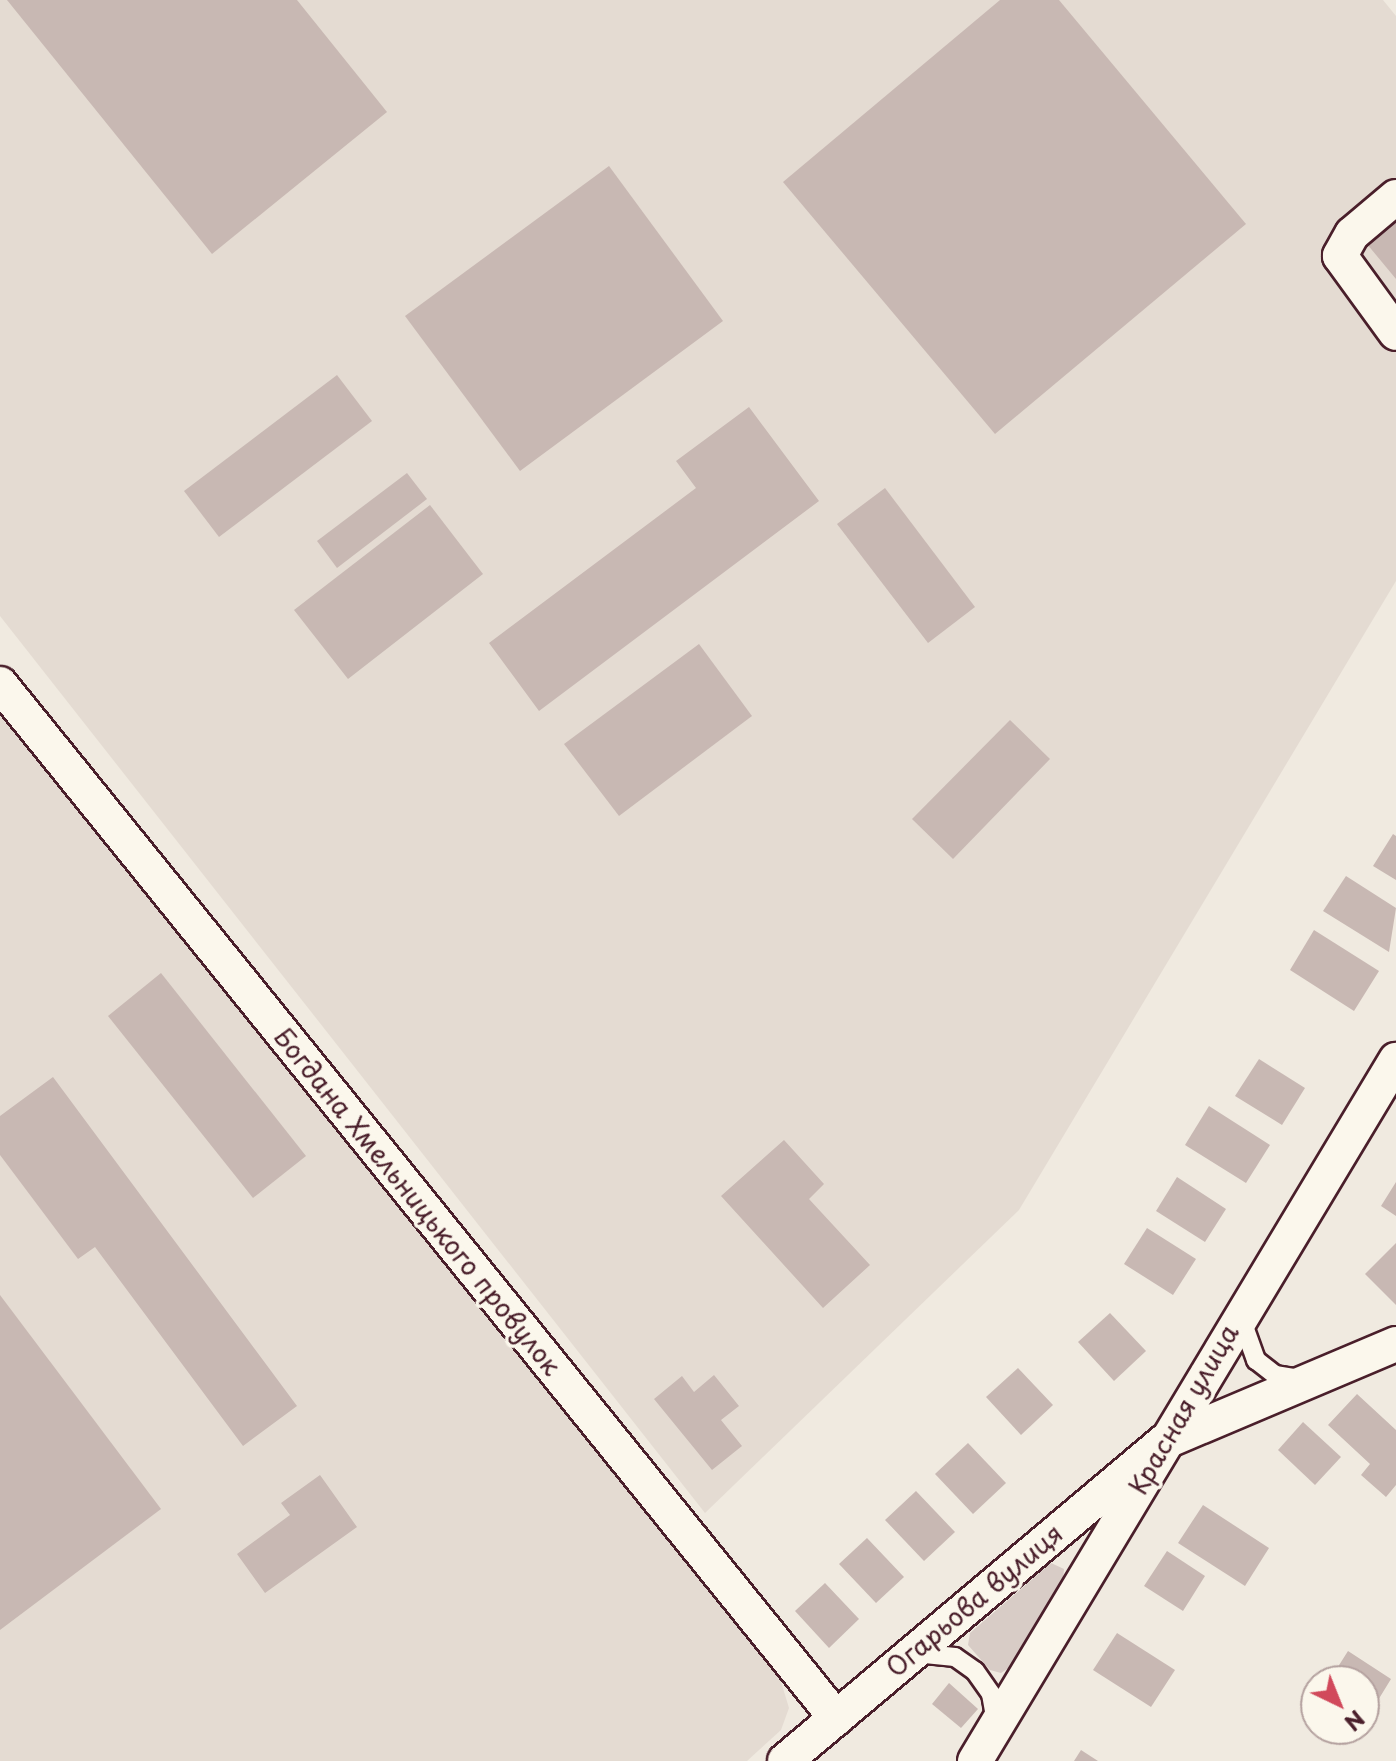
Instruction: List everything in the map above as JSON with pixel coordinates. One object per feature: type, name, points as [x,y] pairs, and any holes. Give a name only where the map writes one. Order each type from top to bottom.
[{"type":"street","points":[[1396,197],[1352,234],[1340,256],[1396,333]]},
{"type":"street","name":"Богдана Хмельницького провулок","points":[[0,684],[836,1718]]},
{"type":"street","name":"Красная улица","points":[[975,1761],[997,1730],[1239,1313],[1396,1060]]},
{"type":"street","points":[[1164,1442],[1396,1344]]},
{"type":"street","name":"Огарьова вулиця","points":[[785,1761],[1164,1442]]},
{"type":"lane","points":[[1239,1313],[1256,1360],[1275,1375],[1307,1380]]},
{"type":"lane","points":[[912,1653],[955,1657],[975,1671],[991,1694],[997,1730]]},
{"type":"shaded area","points":[[0,0],[1383,0],[1396,16],[1396,581],[1019,1210],[705,1513],[0,616]]},
{"type":"shaded area","points":[[0,713],[779,1675],[789,1708],[781,1730],[747,1761],[0,1761]]},
{"type":"shaded area","points":[[1051,1563],[1064,1569],[1063,1579],[1016,1663],[1001,1673],[990,1670],[968,1645],[970,1633]]},
{"type":"building","points":[[7,0],[297,0],[387,112],[212,254]]},
{"type":"building","points":[[1000,0],[1059,0],[1246,224],[995,434],[783,182]]},
{"type":"building","points":[[609,166],[723,321],[520,471],[405,316]]},
{"type":"building","points":[[1396,210],[1396,279],[1362,238]]},
{"type":"building","points":[[337,375],[372,421],[219,537],[184,491]]},
{"type":"building","points":[[749,407],[819,501],[539,711],[489,643],[696,488],[676,461]]},
{"type":"building","points":[[407,473],[427,499],[337,568],[317,541]]},
{"type":"building","points":[[885,488],[975,607],[928,643],[837,524]]},
{"type":"building","points":[[430,505],[483,574],[348,679],[294,610]]},
{"type":"building","points":[[699,644],[752,716],[619,816],[564,744]]},
{"type":"building","points":[[1010,720],[1050,759],[953,859],[912,819]]},
{"type":"building","points":[[1393,834],[1396,836],[1396,880],[1373,866]]},
{"type":"building","points":[[1346,876],[1396,908],[1389,952],[1323,911]]},
{"type":"building","points":[[1314,930],[1379,971],[1354,1011],[1290,970]]},
{"type":"building","points":[[161,973],[306,1156],[253,1198],[108,1016]]},
{"type":"building","points":[[1259,1059],[1305,1088],[1282,1125],[1235,1096]]},
{"type":"building","points":[[53,1077],[297,1406],[243,1446],[95,1247],[78,1259],[0,1155],[0,1116]]},
{"type":"building","points":[[1209,1106],[1270,1145],[1246,1183],[1185,1145]]},
{"type":"building","points":[[784,1140],[824,1184],[809,1199],[870,1265],[823,1308],[721,1196]]},
{"type":"building","points":[[1177,1177],[1226,1209],[1205,1242],[1156,1211]]},
{"type":"building","points":[[1396,1182],[1396,1216],[1381,1206]]},
{"type":"building","points":[[1147,1228],[1196,1259],[1173,1295],[1124,1264]]},
{"type":"building","points":[[1396,1243],[1396,1305],[1365,1274]]},
{"type":"building","points":[[0,1295],[161,1509],[0,1630]]},
{"type":"building","points":[[1110,1313],[1146,1351],[1114,1381],[1078,1342]]},
{"type":"building","points":[[1018,1368],[1053,1405],[1021,1435],[986,1397]]},
{"type":"building","points":[[714,1375],[739,1406],[721,1420],[742,1446],[712,1470],[654,1399],[682,1376],[694,1392]]},
{"type":"building","points":[[1357,1394],[1396,1430],[1396,1485],[1386,1497],[1361,1475],[1370,1464],[1328,1425]]},
{"type":"building","points":[[1303,1422],[1341,1457],[1315,1485],[1278,1450]]},
{"type":"building","points":[[968,1443],[1006,1483],[973,1514],[935,1474]]},
{"type":"building","points":[[320,1475],[357,1527],[265,1593],[237,1554],[290,1515],[281,1503]]},
{"type":"building","points":[[916,1491],[955,1532],[924,1561],[885,1520]]},
{"type":"building","points":[[1203,1505],[1269,1548],[1245,1586],[1178,1543]]},
{"type":"building","points":[[867,1538],[904,1577],[876,1603],[839,1564]]},
{"type":"building","points":[[1167,1551],[1205,1576],[1183,1611],[1144,1586]]},
{"type":"building","points":[[825,1583],[859,1619],[829,1648],[795,1611]]},
{"type":"building","points":[[1117,1633],[1175,1670],[1151,1707],[1093,1670]]},
{"type":"building","points":[[1348,1651],[1370,1665],[1339,1665]]},
{"type":"building","points":[[1380,1672],[1391,1679],[1380,1697]]},
{"type":"building","points":[[949,1683],[978,1709],[961,1728],[932,1704]]},
{"type":"building","points":[[1081,1750],[1098,1761],[1074,1761]]}]
